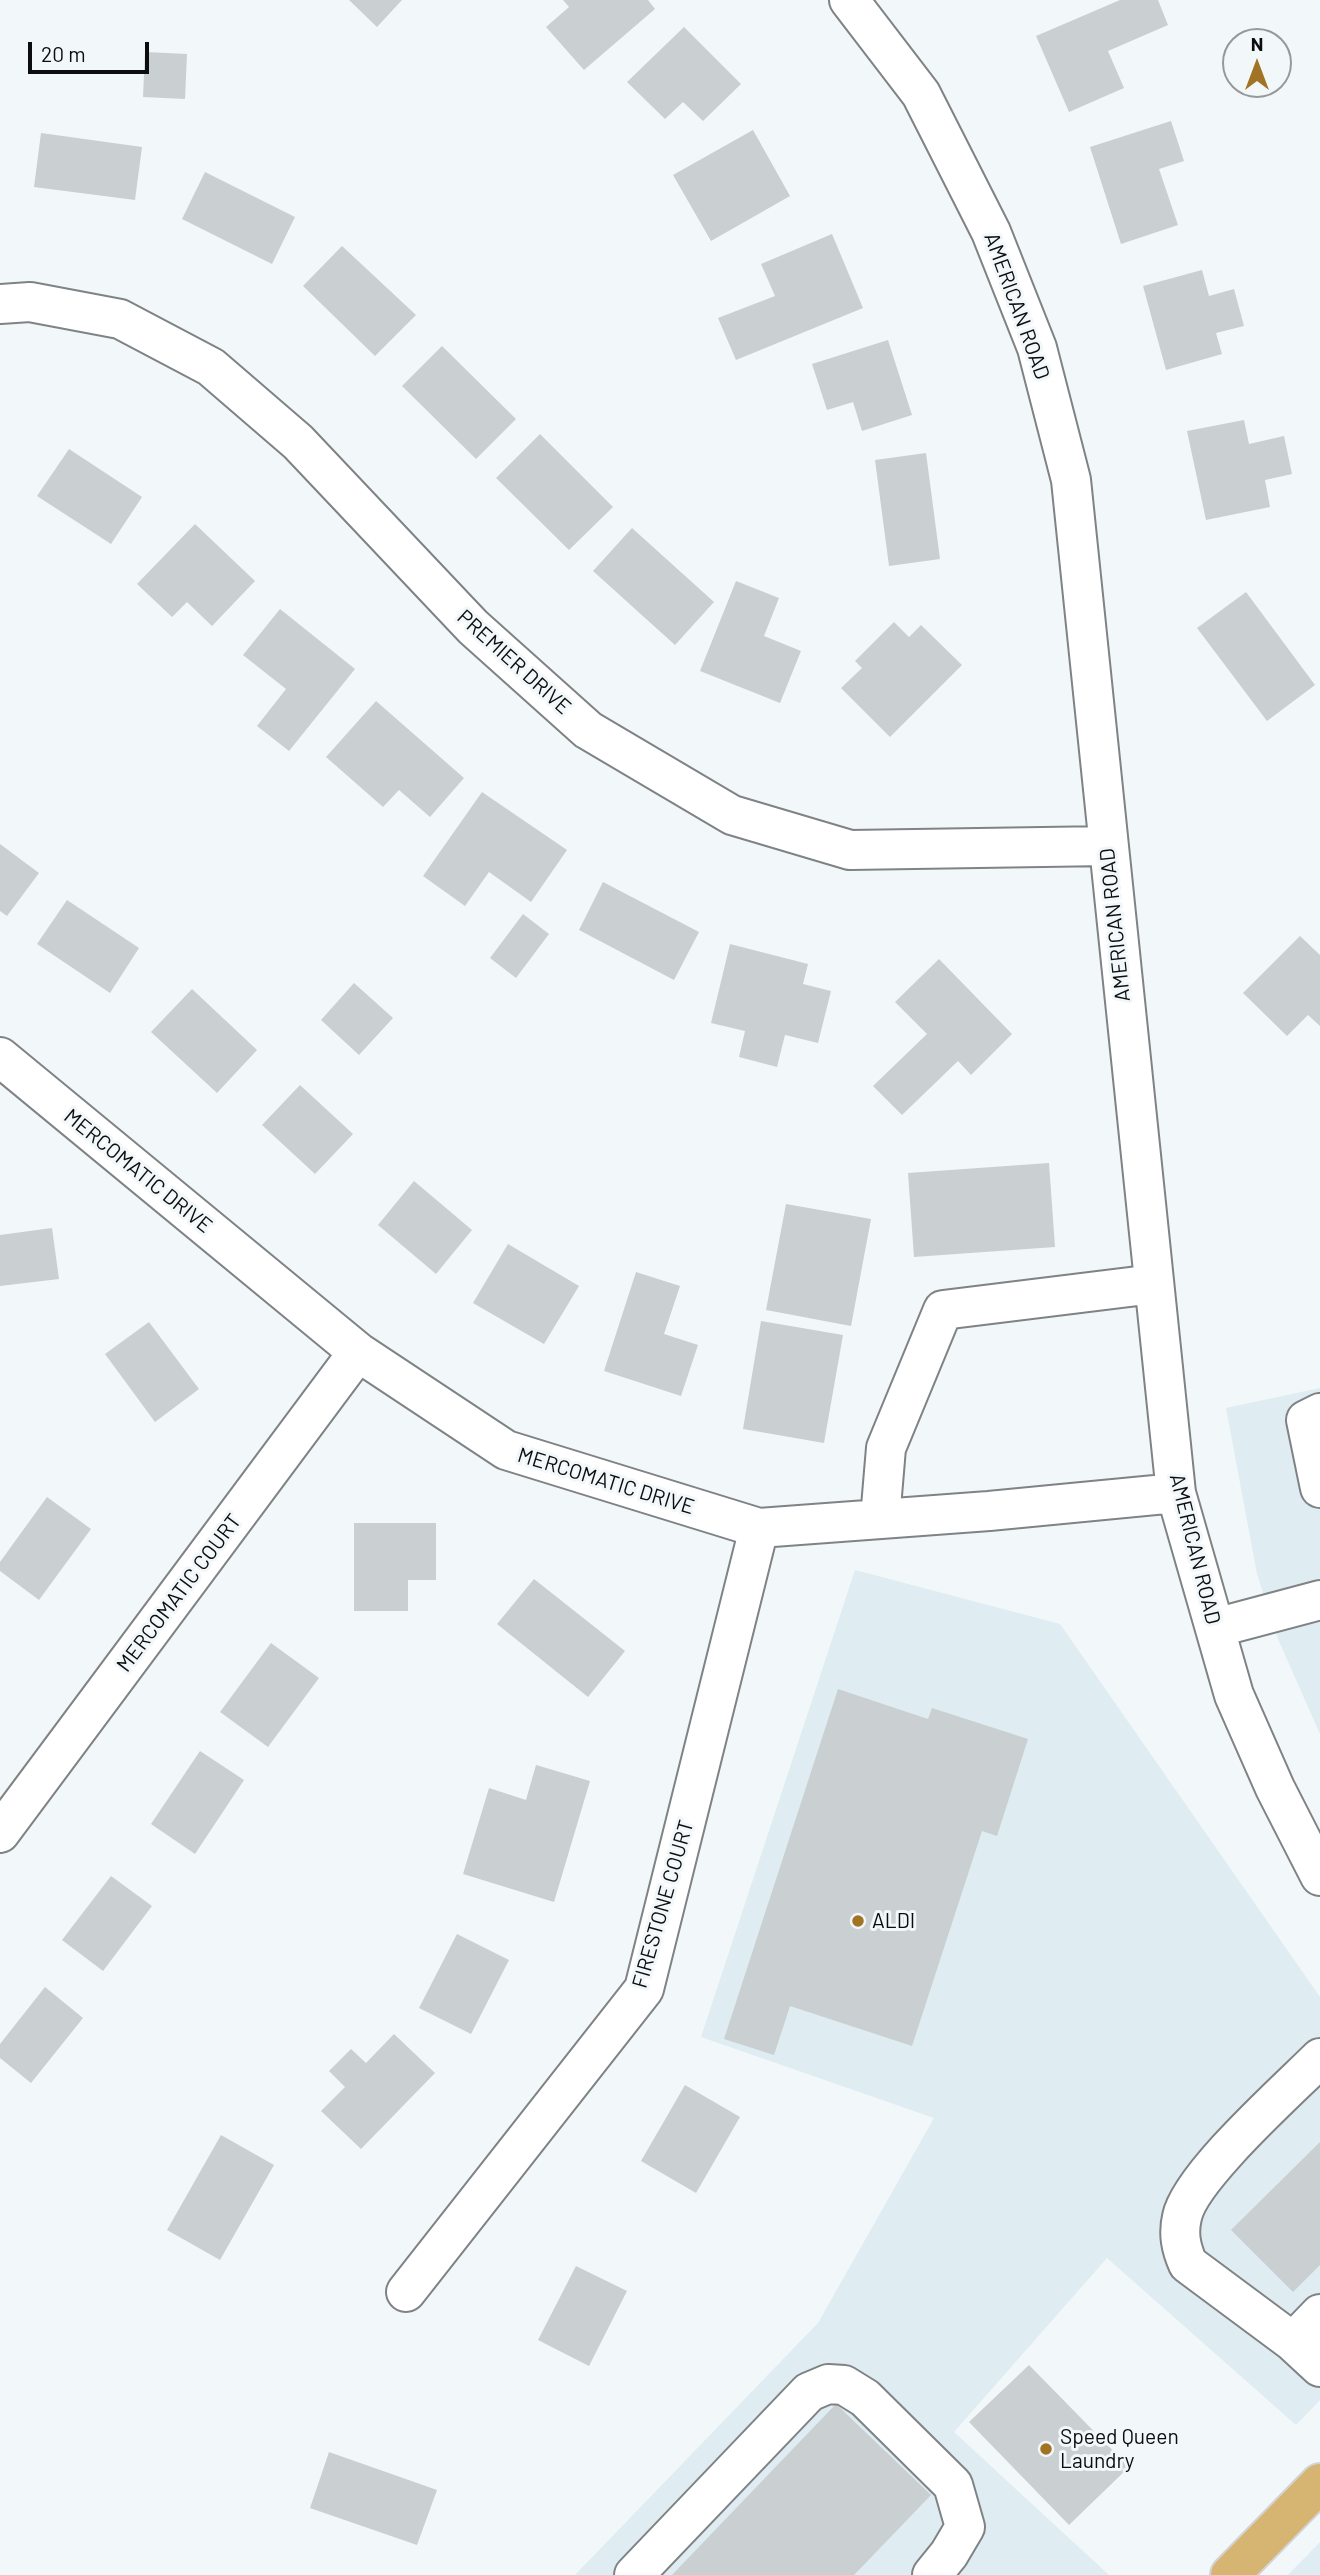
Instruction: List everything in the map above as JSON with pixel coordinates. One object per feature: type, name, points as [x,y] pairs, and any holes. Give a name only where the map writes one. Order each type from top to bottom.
[{"type":"main road","points":[[1239,2572],[1320,2483]]},
{"type":"street","name":"AMERICAN ROAD","points":[[849,0],[921,94],[991,232],[1037,348],[1071,480],[1176,1493],[1234,1695],[1275,1788],[1320,1876]]},
{"type":"street","name":"PREMIER DRIVE","points":[[0,304],[30,302],[120,319],[211,367],[298,443],[473,627],[588,730],[732,815],[850,850],[1107,846]]},
{"type":"street","name":"MERCOMATIC DRIVE","points":[[0,1057],[358,1352],[506,1451],[759,1528],[1176,1493]]},
{"type":"street","points":[[880,1519],[886,1448],[943,1310],[1154,1284]]},
{"type":"street","name":"MERCOMATIC COURT","points":[[0,1833],[358,1352]]},
{"type":"street","points":[[1316,1423],[1320,1488]]},
{"type":"street","name":"FIRESTONE COURT","points":[[406,2292],[643,1989],[759,1528]]},
{"type":"street","points":[[1215,1628],[1320,1600]]},
{"type":"street","points":[[1320,2058],[1203,2176],[1182,2215],[1180,2246],[1188,2264],[1307,2354],[1320,2315]]},
{"type":"street","points":[[634,2575],[809,2392],[828,2384],[844,2385],[866,2398],[953,2485],[965,2527],[949,2554],[932,2575]]},
{"type":"shaded area","points":[[1320,1388],[1320,1734],[1278,1639],[1257,1574],[1226,1408]]},
{"type":"shaded area","points":[[855,1570],[1060,1624],[1320,1997],[1320,2400],[1296,2425],[1107,2258],[954,2432],[1109,2575],[575,2575],[818,2323],[934,2118],[701,2037]]},
{"type":"shaded area","points":[[1320,2542],[1320,2575],[1288,2575]]},
{"type":"building","points":[[349,0],[402,0],[377,27]]},
{"type":"building","points":[[563,0],[648,0],[655,9],[584,70],[546,27],[569,7]]},
{"type":"building","points":[[1120,0],[1158,0],[1168,25],[1108,51],[1124,88],[1069,112],[1036,36]]},
{"type":"building","points":[[684,27],[741,84],[703,121],[683,102],[665,119],[627,82]]},
{"type":"building","points":[[145,52],[187,54],[185,99],[143,97]]},
{"type":"building","points":[[1171,121],[1184,161],[1159,169],[1178,225],[1121,244],[1090,147]]},
{"type":"building","points":[[753,130],[790,196],[711,241],[673,175]]},
{"type":"building","points":[[41,133],[142,147],[135,200],[34,187]]},
{"type":"building","points":[[205,172],[295,217],[272,264],[182,219]]},
{"type":"building","points":[[832,234],[863,308],[736,360],[718,318],[775,296],[761,264]]},
{"type":"building","points":[[342,246],[416,315],[375,356],[303,286]]},
{"type":"building","points":[[1202,270],[1209,296],[1234,289],[1244,326],[1216,333],[1222,354],[1166,370],[1143,286]]},
{"type":"building","points":[[888,340],[912,415],[862,431],[853,402],[827,410],[812,364]]},
{"type":"building","points":[[442,346],[516,419],[476,459],[402,386]]},
{"type":"building","points":[[1244,420],[1249,444],[1284,436],[1292,474],[1265,480],[1270,507],[1206,520],[1187,431]]},
{"type":"building","points":[[540,434],[613,507],[569,550],[496,478]]},
{"type":"building","points":[[69,449],[142,497],[111,544],[37,496]]},
{"type":"building","points":[[926,453],[940,559],[889,566],[875,460]]},
{"type":"building","points":[[195,524],[255,581],[212,626],[187,602],[172,617],[137,584]]},
{"type":"building","points":[[632,528],[714,602],[675,645],[593,571]]},
{"type":"building","points":[[736,581],[779,598],[764,636],[801,651],[780,703],[700,671]]},
{"type":"building","points":[[1246,592],[1315,685],[1267,721],[1197,628]]},
{"type":"building","points":[[280,609],[355,669],[289,751],[257,726],[286,689],[243,655]]},
{"type":"building","points":[[894,622],[909,637],[921,625],[962,665],[890,737],[841,688],[862,668],[855,661]]},
{"type":"building","points":[[376,701],[464,778],[430,817],[399,790],[383,807],[326,757]]},
{"type":"building","points":[[482,792],[567,850],[531,902],[489,872],[465,906],[423,876]]},
{"type":"building","points":[[0,844],[39,873],[7,916],[0,911]]},
{"type":"building","points":[[603,882],[699,932],[674,980],[579,930]]},
{"type":"building","points":[[67,900],[139,948],[110,993],[37,944]]},
{"type":"building","points":[[523,914],[549,934],[516,978],[490,958]]},
{"type":"building","points":[[1300,936],[1320,955],[1320,1026],[1308,1015],[1287,1036],[1243,993]]},
{"type":"building","points":[[730,944],[808,964],[803,984],[831,991],[818,1043],[785,1035],[777,1067],[739,1057],[745,1031],[711,1023]]},
{"type":"building","points":[[939,959],[1012,1034],[971,1075],[958,1061],[902,1115],[873,1086],[927,1034],[895,1002]]},
{"type":"building","points":[[354,983],[393,1018],[359,1055],[321,1020]]},
{"type":"building","points":[[192,989],[257,1050],[217,1093],[151,1032]]},
{"type":"building","points":[[300,1085],[353,1134],[315,1174],[262,1125]]},
{"type":"building","points":[[1049,1163],[1055,1247],[914,1257],[908,1173]]},
{"type":"building","points":[[414,1181],[472,1230],[436,1274],[378,1225]]},
{"type":"building","points":[[786,1204],[871,1219],[851,1326],[766,1310]]},
{"type":"building","points":[[52,1228],[59,1279],[0,1286],[0,1235]]},
{"type":"building","points":[[508,1244],[579,1286],[544,1344],[473,1303]]},
{"type":"building","points":[[636,1272],[680,1286],[664,1334],[698,1345],[681,1396],[604,1371]]},
{"type":"building","points":[[761,1321],[843,1335],[824,1443],[743,1429]]},
{"type":"building","points":[[149,1322],[199,1389],[155,1422],[105,1354]]},
{"type":"building","points":[[47,1497],[91,1529],[39,1600],[0,1571],[0,1562]]},
{"type":"building","points":[[354,1523],[436,1523],[436,1580],[408,1580],[408,1611],[354,1611]]},
{"type":"building","points":[[534,1579],[625,1651],[588,1697],[497,1624]]},
{"type":"building","points":[[271,1643],[319,1678],[268,1747],[220,1712]]},
{"type":"building","name":"ALDI","points":[[838,1689],[928,1719],[932,1708],[1028,1739],[997,1836],[982,1831],[912,2046],[790,2006],[774,2055],[724,2039]]},
{"type":"building","points":[[200,1751],[244,1780],[195,1854],[151,1824]]},
{"type":"building","points":[[536,1765],[590,1781],[554,1902],[463,1874],[489,1788],[526,1800]]},
{"type":"building","points":[[111,1876],[152,1906],[103,1971],[62,1940]]},
{"type":"building","points":[[457,1934],[509,1960],[471,2034],[419,2008]]},
{"type":"building","points":[[45,1987],[83,2018],[31,2083],[0,2058],[0,2044]]},
{"type":"building","points":[[394,2034],[435,2073],[361,2149],[321,2111],[345,2087],[329,2071],[351,2049],[366,2063]]},
{"type":"building","points":[[685,2085],[740,2117],[696,2193],[641,2161]]},
{"type":"building","points":[[221,2135],[274,2165],[220,2260],[167,2230]]},
{"type":"building","points":[[1320,2142],[1320,2265],[1293,2292],[1231,2230]]},
{"type":"building","points":[[576,2266],[627,2291],[589,2366],[538,2340]]},
{"type":"building","points":[[1029,2365],[1129,2467],[1069,2525],[969,2422]]},
{"type":"building","points":[[836,2404],[931,2495],[854,2575],[672,2575]]},
{"type":"building","points":[[329,2452],[437,2490],[417,2545],[310,2508]]},
{"type":"place","name":"ALDI","points":[[858,1921]]},
{"type":"place","name":"Speed Queen Laundry","points":[[1046,2449]]}]
